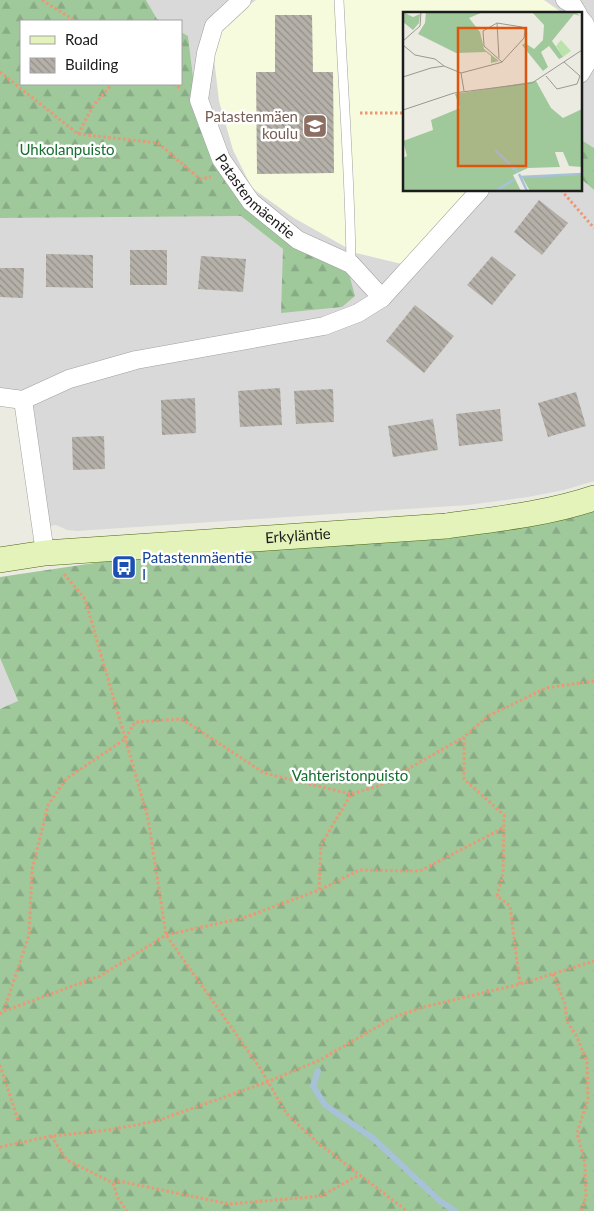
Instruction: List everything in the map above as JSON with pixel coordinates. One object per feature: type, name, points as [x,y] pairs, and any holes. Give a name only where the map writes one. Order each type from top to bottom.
[{"type":"street","name":"Patastenmäentie","points":[[242,0],[214,26],[206,53],[199,100],[221,160],[251,202],[298,240],[351,264],[382,298]]},
{"type":"street","points":[[565,0],[572,4],[577,12]]},
{"type":"street","points":[[582,20],[585,24],[588,61],[582,71]]},
{"type":"street","points":[[0,397],[23,400],[69,379],[136,360],[324,326],[358,313],[382,298],[479,191]]},
{"type":"street","points":[[23,400],[45,553]]},
{"type":"street","name":"Erkyläntie","points":[[0,560],[45,553],[446,526],[511,518],[565,508],[594,498]]},
{"type":"lane","points":[[339,0],[344,112],[350,187],[351,264]]},
{"type":"path","points":[[42,0],[73,20]]},
{"type":"path","points":[[0,72],[78,134],[158,144],[200,179],[230,173]]},
{"type":"path","points":[[78,134],[93,106],[111,85]]},
{"type":"path","points":[[344,112],[403,113]]},
{"type":"path","points":[[562,191],[594,226]]},
{"type":"path","points":[[45,553],[85,599],[148,818],[166,935],[260,1068],[286,1113],[318,1144],[407,1211]]},
{"type":"path","points":[[4,1010],[29,935],[32,870],[48,804],[66,779],[125,739],[136,722],[182,719],[264,773],[351,794],[378,786],[464,737],[488,716],[546,688],[594,681]]},
{"type":"path","points":[[464,737],[464,779],[504,815],[503,874],[497,896],[510,906],[520,984]]},
{"type":"path","points":[[319,890],[321,845],[351,794]]},
{"type":"path","points":[[0,1014],[4,1010],[100,976],[166,935],[244,918],[319,890],[359,870],[420,871],[504,828]]},
{"type":"path","points":[[0,1147],[51,1136],[109,1130],[156,1121],[267,1082],[320,1060],[394,1018],[424,1007],[520,984],[594,961]]},
{"type":"path","points":[[553,974],[566,1004],[567,1021],[577,1037],[588,1062],[588,1099],[577,1133],[585,1163],[586,1197],[581,1211]]},
{"type":"path","points":[[0,1065],[18,1120]]},
{"type":"path","points":[[51,1136],[67,1160],[113,1183],[119,1181],[229,1204],[321,1196],[360,1175]]},
{"type":"path","points":[[113,1183],[118,1198],[127,1211]]},
{"type":"shaded area","points":[[146,0],[594,0],[594,148],[582,140],[582,12],[403,12],[403,191],[582,191],[582,180],[594,190],[594,481],[564,490],[528,497],[468,505],[77,531],[67,530],[56,525],[41,527],[23,400],[0,397],[0,218],[241,215],[283,249],[310,252],[255,215],[225,182],[230,173],[199,126],[188,36],[182,33],[182,20],[157,19]]},
{"type":"shaded area","name":"Patastenmäen koulu","points":[[256,0],[544,0],[561,12],[403,12],[403,191],[473,191],[406,265],[356,253],[294,218],[252,188],[233,150],[219,101],[213,50],[224,24]]},
{"type":"shaded area","points":[[0,658],[18,702],[0,709]]},
{"type":"green space","name":"Uhkolanpuisto","points":[[0,0],[146,0],[159,20],[20,20],[20,85],[182,85],[182,33],[188,36],[199,126],[231,173],[225,182],[255,216],[310,252],[349,274],[355,296],[342,307],[281,313],[283,249],[241,216],[0,218]]},
{"type":"green space","points":[[582,140],[594,148],[594,190],[582,180]]},
{"type":"green space","name":"Vahteristonpuisto","points":[[594,489],[594,1211],[0,1211],[0,709],[18,701],[0,658],[0,577],[262,538],[446,526]]},
{"type":"building","name":"Patastenmäen koulu","points":[[275,15],[312,15],[313,72],[333,72],[334,173],[257,174],[256,72],[275,72]]},
{"type":"building","points":[[539,200],[568,223],[542,255],[514,232]]},
{"type":"building","points":[[130,250],[167,250],[167,285],[130,285]]},
{"type":"building","points":[[46,254],[93,255],[93,288],[46,287]]},
{"type":"building","points":[[201,256],[246,259],[243,292],[198,289]]},
{"type":"building","points":[[492,256],[516,275],[492,305],[467,285]]},
{"type":"building","points":[[0,268],[24,268],[23,298],[0,297]]},
{"type":"building","points":[[415,305],[454,336],[424,373],[386,341]]},
{"type":"building","points":[[280,388],[282,425],[240,427],[238,391]]},
{"type":"building","points":[[333,389],[334,422],[296,424],[294,391]]},
{"type":"building","points":[[576,392],[586,426],[548,437],[538,403]]},
{"type":"building","points":[[195,398],[196,433],[162,435],[161,400]]},
{"type":"building","points":[[500,409],[503,441],[459,446],[456,414]]},
{"type":"building","points":[[433,419],[438,450],[393,457],[388,426]]},
{"type":"building","points":[[104,436],[105,469],[73,470],[72,437]]},
{"type":"waterway","points":[[318,1071],[313,1086],[325,1105],[374,1139],[440,1201],[455,1211]]},
{"type":"place","name":"Patastenmäen koulu","points":[[315,126]]},
{"type":"place","name":"Patastenmäentie I","points":[[124,567]]}]
